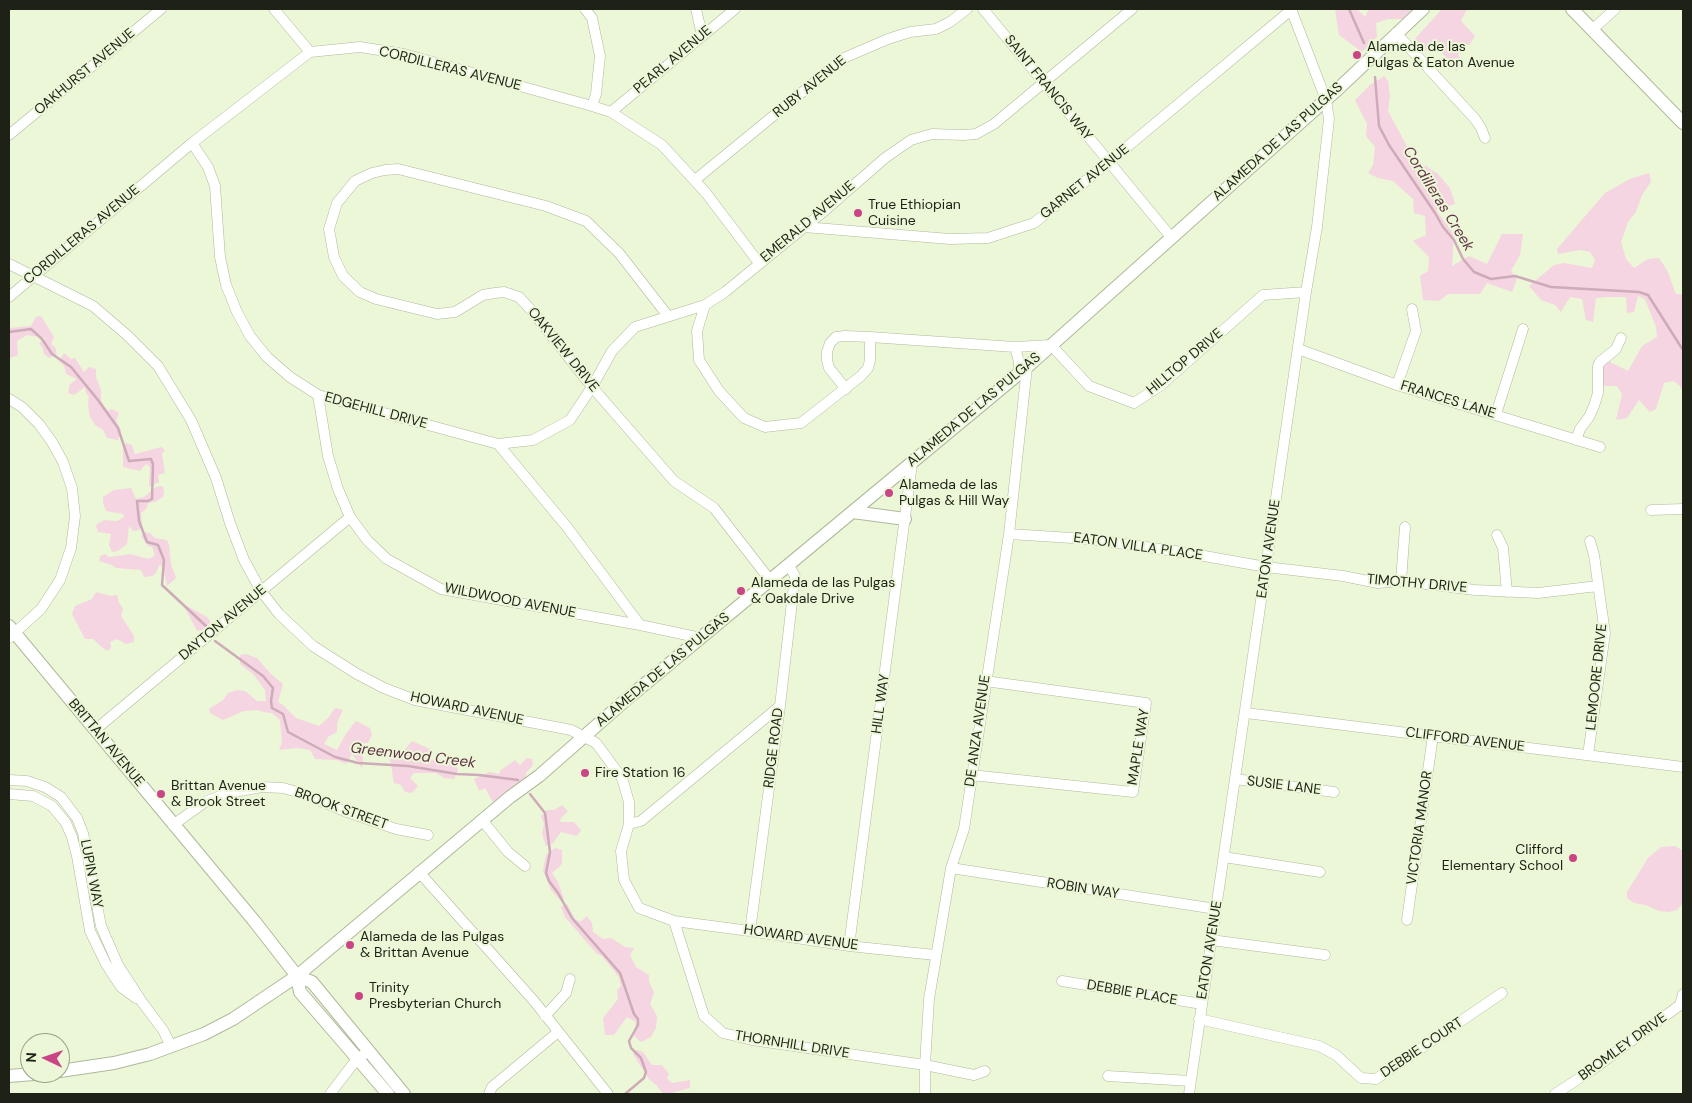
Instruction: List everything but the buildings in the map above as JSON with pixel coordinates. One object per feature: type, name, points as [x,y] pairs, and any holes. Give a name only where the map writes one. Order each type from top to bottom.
[{"type":"main road","name":"ALAMEDA DE LAS PULGAS","points":[[70,1070],[114,1063],[150,1054],[204,1034],[233,1019],[297,976],[482,820],[539,776],[584,736],[1023,370],[1326,100],[1423,9]]},
{"type":"main road","points":[[1572,9],[1683,123]]},
{"type":"main road","points":[[854,512],[905,519]]},
{"type":"main road","name":"BRITTAN AVENUE","points":[[11,633],[95,730],[297,976],[300,992],[326,1024],[363,1055],[404,1094]]},
{"type":"main road","name":"BRITTAN AVENUE","points":[[363,1055],[388,1094]]},
{"type":"street","name":"OAKHURST AVENUE","points":[[9,135],[161,9]]},
{"type":"street","points":[[274,9],[310,52]]},
{"type":"street","points":[[585,9],[592,18],[600,56],[596,94],[592,106]]},
{"type":"street","points":[[696,9],[702,36]]},
{"type":"street","name":"PEARL AVENUE","points":[[611,112],[735,9]]},
{"type":"street","name":"RUBY AVENUE","points":[[695,180],[844,58],[888,39],[910,32],[936,28],[950,22],[967,9]]},
{"type":"street","name":"SAINT FRANCIS WAY","points":[[983,9],[1171,237]]},
{"type":"street","name":"EMERALD AVENUE","points":[[498,444],[533,440],[570,420],[592,387],[612,351],[635,327],[705,305],[725,292],[885,158],[911,140],[932,134],[976,134],[994,124],[1132,9]]},
{"type":"street","name":"EATON AVENUE","points":[[1189,1094],[1306,292],[1317,228],[1329,120],[1326,100],[1291,9]]},
{"type":"street","name":"GARNET AVENUE","points":[[804,227],[950,239],[988,238],[1034,223],[1291,9]]},
{"type":"street","points":[[1592,30],[1616,9]]},
{"type":"street","points":[[1396,33],[1475,119],[1485,138]]},
{"type":"street","name":"CORDILLERAS AVENUE","points":[[9,297],[192,143],[310,52],[360,47],[404,54],[611,112],[662,145],[695,180],[759,263]]},
{"type":"street","name":"EDGEHILL DRIVE","points":[[192,143],[208,167],[214,186],[220,256],[226,285],[237,312],[250,336],[267,357],[290,377],[318,395],[498,444]]},
{"type":"street","name":"OAKVIEW DRIVE","points":[[668,316],[619,253],[586,221],[546,206],[398,169],[372,173],[355,181],[337,203],[329,229],[334,257],[343,276],[360,292],[376,299],[437,314],[455,312],[483,295],[504,292],[519,297],[592,387],[674,481],[714,508],[770,580]]},
{"type":"street","name":"HOWARD AVENUE","points":[[9,264],[93,306],[127,335],[158,366],[174,390],[200,437],[244,560],[261,591],[280,614],[313,646],[357,674],[384,688],[415,700],[570,730],[596,743],[622,778],[629,802],[629,824],[621,851],[624,880],[639,908],[674,921],[750,930],[849,946],[935,956]]},
{"type":"street","name":"HILLTOP DRIVE","points":[[1051,344],[1089,386],[1134,404],[1160,386],[1263,295],[1306,292]]},
{"type":"street","points":[[705,305],[697,331],[699,360],[718,391],[744,418],[766,427],[800,423],[846,389],[868,368],[870,337]]},
{"type":"street","points":[[1397,385],[1416,331],[1412,308]]},
{"type":"street","points":[[1496,414],[1522,329]]},
{"type":"street","points":[[846,389],[829,368],[826,360],[830,343],[836,337],[870,337],[1015,347],[1051,344]]},
{"type":"street","points":[[1576,440],[1580,429],[1594,406],[1598,393],[1598,366],[1600,362],[1616,349],[1621,338]]},
{"type":"street","points":[[1015,347],[1023,370]]},
{"type":"street","name":"FRANCES LANE","points":[[1298,349],[1397,385],[1600,447]]},
{"type":"street","name":"DE ANZA AVENUE","points":[[925,1094],[929,999],[951,868],[964,829],[985,681],[1009,534],[1023,370]]},
{"type":"street","name":"WILDWOOD AVENUE","points":[[318,395],[328,456],[338,489],[350,517],[367,540],[387,559],[441,589],[701,638]]},
{"type":"street","points":[[9,399],[22,407],[39,424],[52,442],[63,462],[72,488],[75,516],[71,548],[60,580],[41,609],[11,633]]},
{"type":"street","points":[[498,444],[566,527],[640,625]]},
{"type":"street","name":"HILL WAY","points":[[849,946],[912,463]]},
{"type":"street","points":[[1651,510],[1683,509]]},
{"type":"street","name":"DAYTON AVENUE","points":[[95,730],[350,517]]},
{"type":"street","points":[[1401,580],[1405,527]]},
{"type":"street","name":"EATON VILLA PLACE","points":[[1009,534],[1088,539],[1182,552],[1266,567]]},
{"type":"street","points":[[1497,535],[1503,548],[1508,592]]},
{"type":"street","name":"LEMOORE DRIVE","points":[[1588,755],[1605,633],[1594,555],[1590,541]]},
{"type":"street","name":"RIDGE ROAD","points":[[750,930],[780,706],[795,576],[789,566]]},
{"type":"street","name":"TIMOTHY DRIVE","points":[[1266,567],[1314,572],[1378,583],[1401,580],[1508,592],[1538,593],[1598,586]]},
{"type":"street","name":"MAPLE WAY","points":[[971,775],[1133,792],[1146,703],[985,681]]},
{"type":"street","points":[[629,824],[641,821],[780,706]]},
{"type":"street","name":"CLIFFORD AVENUE","points":[[1246,713],[1683,766]]},
{"type":"street","name":"VICTORIA MANOR","points":[[1407,920],[1433,736]]},
{"type":"street","name":"SUSIE LANE","points":[[1235,779],[1334,792]]},
{"type":"street","name":"LUPIN WAY","points":[[9,780],[26,781],[45,787],[61,797],[77,818],[83,833],[101,926],[118,965],[163,1030],[171,1046]]},
{"type":"street","name":"BROOK STREET","points":[[173,825],[205,802],[228,793],[262,787],[301,793],[344,811],[396,829],[428,835]]},
{"type":"street","name":"LUPIN WAY","points":[[9,794],[33,796],[52,806],[66,823],[77,856],[90,931],[106,964],[121,986],[142,1002]]},
{"type":"street","points":[[482,820],[508,852],[525,866]]},
{"type":"street","points":[[1224,857],[1320,872]]},
{"type":"street","name":"ROBIN WAY","points":[[951,868],[1216,909]]},
{"type":"street","points":[[420,872],[545,1016],[608,1094]]},
{"type":"street","name":"THORNHILL DRIVE","points":[[674,921],[704,1016],[723,1033],[762,1041],[925,1065],[974,1075],[985,1071]]},
{"type":"street","points":[[1211,940],[1325,955]]},
{"type":"street","points":[[545,1016],[566,993],[570,979]]},
{"type":"street","name":"DEBBIE PLACE","points":[[1062,981],[1202,1004]]},
{"type":"street","name":"DEBBIE COURT","points":[[1199,1019],[1319,1046],[1336,1055],[1361,1078],[1376,1079],[1502,993]]},
{"type":"street","name":"BROMLEY DRIVE","points":[[1555,1094],[1592,1070],[1680,1005],[1683,994]]},
{"type":"street","points":[[489,1094],[492,1087],[558,1032]]},
{"type":"street","points":[[330,1094],[353,1064],[363,1055]]},
{"type":"street","points":[[1108,1076],[1190,1081]]},
{"type":"shaded area","points":[[1335,9],[1357,9],[1365,17],[1369,9],[1413,9],[1403,19],[1388,19],[1376,23],[1377,37],[1362,52],[1339,35]]},
{"type":"shaded area","points":[[1442,9],[1467,9],[1461,21],[1475,36],[1469,45],[1455,43],[1462,65],[1456,71],[1440,50],[1418,51],[1412,42]]},
{"type":"shaded area","points":[[1384,76],[1388,81],[1390,96],[1388,111],[1409,150],[1411,163],[1426,166],[1438,174],[1450,188],[1455,204],[1436,210],[1454,234],[1452,266],[1469,256],[1487,264],[1502,234],[1523,234],[1520,255],[1511,271],[1517,279],[1512,292],[1487,283],[1480,294],[1448,294],[1439,301],[1423,300],[1420,276],[1428,271],[1429,257],[1413,241],[1426,235],[1425,216],[1414,213],[1413,199],[1393,181],[1378,178],[1368,173],[1373,165],[1375,147],[1366,136],[1367,124],[1355,100],[1370,85]]},
{"type":"shaded area","points":[[1649,173],[1651,182],[1642,195],[1636,212],[1628,222],[1621,242],[1626,259],[1634,268],[1648,259],[1659,258],[1667,270],[1676,294],[1683,294],[1683,394],[1681,387],[1674,381],[1664,383],[1656,409],[1650,412],[1639,400],[1627,418],[1616,420],[1622,394],[1617,386],[1603,386],[1595,377],[1593,362],[1600,357],[1628,371],[1642,346],[1657,337],[1656,327],[1645,299],[1638,296],[1634,312],[1627,313],[1626,297],[1596,298],[1593,322],[1586,320],[1582,299],[1570,297],[1561,312],[1555,305],[1541,300],[1529,286],[1554,265],[1564,263],[1592,268],[1595,260],[1590,252],[1580,250],[1558,254],[1557,249],[1605,193],[1630,179]]},
{"type":"shaded area","points":[[41,316],[54,337],[51,344],[55,347],[57,354],[49,358],[44,354],[39,343],[46,338],[27,335],[17,341],[18,355],[10,358],[9,328],[31,326],[36,317]]},
{"type":"shaded area","points":[[64,353],[71,359],[75,358],[84,372],[89,367],[96,369],[96,377],[101,390],[101,401],[108,411],[112,409],[119,413],[116,421],[121,430],[118,440],[107,438],[103,430],[95,425],[90,417],[89,396],[86,393],[85,387],[74,395],[68,393],[70,384],[77,379],[66,374],[64,366],[59,361]]},
{"type":"shaded area","points":[[126,443],[132,445],[135,454],[161,447],[165,450],[162,454],[165,473],[158,475],[159,482],[149,487],[150,467],[146,464],[140,471],[123,467],[123,447]]},
{"type":"shaded area","points":[[163,486],[163,497],[155,502],[148,503],[147,508],[141,513],[142,525],[139,530],[133,531],[129,526],[127,544],[118,551],[112,552],[109,545],[111,534],[98,532],[96,525],[104,520],[117,521],[124,517],[123,514],[106,511],[103,497],[114,490],[131,488],[136,499],[144,497],[156,487]]},
{"type":"shaded area","points":[[145,532],[150,533],[155,538],[167,540],[171,564],[176,578],[167,586],[164,571],[160,564],[156,573],[152,576],[144,577],[141,570],[116,568],[99,561],[100,556],[105,554],[109,557],[130,554],[149,559],[155,555],[152,547],[148,546],[141,536]]},
{"type":"shaded area","points":[[96,592],[111,596],[117,595],[119,603],[123,608],[121,616],[134,636],[134,642],[126,644],[117,639],[110,642],[111,648],[108,651],[93,639],[85,639],[72,614],[75,606],[92,599]]},
{"type":"shaded area","points":[[187,606],[207,617],[211,622],[202,630],[197,631],[185,608]]},
{"type":"shaded area","points":[[246,654],[257,658],[283,684],[278,702],[296,718],[319,726],[335,708],[343,710],[337,723],[337,732],[328,737],[324,744],[337,750],[345,735],[356,721],[370,728],[372,735],[368,743],[353,744],[362,754],[362,768],[352,754],[346,764],[337,760],[315,759],[310,750],[298,748],[279,750],[282,742],[280,720],[272,713],[258,710],[244,711],[223,720],[210,713],[209,709],[223,700],[228,693],[237,690],[245,691],[257,701],[266,701],[265,690],[254,675],[240,664],[240,655]]},
{"type":"shaded area","points":[[412,741],[432,750],[430,760],[448,759],[455,763],[458,770],[454,779],[444,778],[436,773],[414,773],[410,778],[418,786],[412,793],[405,792],[401,785],[394,783],[390,759],[394,752],[402,753]]},
{"type":"shaded area","points":[[527,758],[532,759],[533,765],[526,773],[526,779],[499,803],[493,802],[485,788],[479,791],[474,779],[489,772],[499,774],[501,770],[515,760],[520,765]]},
{"type":"shaded area","points":[[562,805],[568,811],[561,818],[560,822],[574,822],[581,830],[577,836],[561,832],[553,843],[546,846],[542,834],[544,824],[541,816],[547,810],[554,810]]},
{"type":"shaded area","points":[[1675,846],[1683,851],[1683,903],[1677,910],[1659,911],[1646,905],[1634,903],[1627,898],[1627,892],[1648,858],[1661,847]]},
{"type":"shaded area","points":[[555,848],[562,850],[562,864],[552,873],[558,882],[564,899],[560,900],[551,890],[543,870],[546,855]]},
{"type":"shaded area","points":[[567,904],[575,919],[580,922],[587,916],[592,923],[593,932],[603,939],[611,938],[625,947],[634,948],[630,955],[636,967],[649,975],[649,981],[654,993],[650,1004],[657,1016],[656,1028],[651,1037],[641,1042],[633,1035],[636,1022],[627,1017],[614,1035],[605,1035],[603,1018],[618,999],[617,990],[621,986],[619,977],[565,917],[561,907]]},
{"type":"shaded area","points":[[637,1050],[643,1052],[652,1065],[662,1065],[669,1074],[667,1079],[672,1083],[690,1080],[690,1088],[674,1092],[673,1094],[663,1094],[649,1079],[633,1054]]},
{"type":"waterway","name":"Cordilleras Creek","points":[[1349,9],[1364,43]]},
{"type":"waterway","name":"Cordilleras Creek","points":[[1375,77],[1379,126],[1389,145],[1443,227],[1454,240],[1463,259],[1474,272],[1491,279],[1515,276],[1551,287],[1639,292],[1648,295],[1683,349]]},
{"type":"waterway","name":"Greenwood Creek","points":[[9,332],[31,329],[42,339],[52,354],[71,367],[98,400],[118,428],[129,461],[151,459],[153,464],[152,499],[137,501],[139,521],[147,542],[158,545],[164,560],[162,585],[206,626]]},
{"type":"waterway","name":"Greenwood Creek","points":[[215,641],[263,676],[273,688],[272,708],[283,714],[288,732],[335,757],[358,763],[408,766],[457,774],[518,780]]},
{"type":"waterway","name":"Greenwood Creek","points":[[530,794],[545,813],[550,852],[546,873],[549,881],[572,918],[620,973],[634,1014],[638,1019],[638,1025],[629,1041],[631,1048],[641,1058],[646,1072],[644,1078],[625,1094]]},
{"type":"place","name":"Alameda de las Pulgas & Eaton Avenue","points":[[1357,55]]},
{"type":"place","name":"True Ethiopian Cuisine","points":[[858,213]]},
{"type":"place","name":"Alameda de las Pulgas & Hill Way","points":[[889,493]]},
{"type":"place","name":"Alameda de las Pulgas & Oakdale Drive","points":[[741,591]]},
{"type":"place","name":"Fire Station 16","points":[[585,773]]},
{"type":"place","name":"Brittan Avenue & Brook Street","points":[[161,794]]},
{"type":"place","name":"Clifford Elementary School","points":[[1573,858]]},
{"type":"place","name":"Alameda de las Pulgas & Brittan Avenue","points":[[350,945]]},
{"type":"place","name":"Trinity Presbyterian Church","points":[[359,996]]}]
